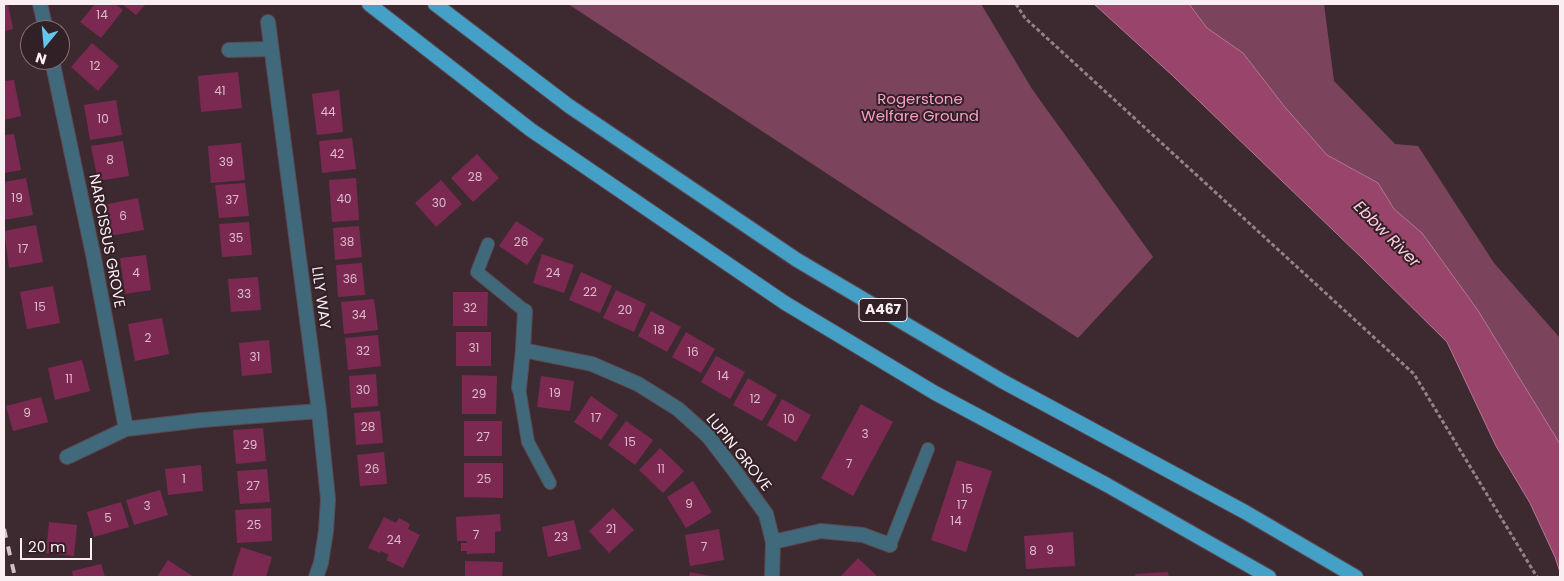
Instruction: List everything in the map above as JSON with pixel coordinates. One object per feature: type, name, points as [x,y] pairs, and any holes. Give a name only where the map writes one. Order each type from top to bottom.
[{"type":"main road","name":"A467","points":[[369,4],[531,130],[785,303],[935,393],[1107,485],[1269,577]]},
{"type":"main road","name":"A467","points":[[434,4],[568,106],[797,260],[1002,381],[1245,512],[1356,577]]},
{"type":"street","points":[[40,4],[44,20]]},
{"type":"street","name":"LILY WAY","points":[[268,22],[319,410],[328,499],[326,531],[321,563],[316,577]]},
{"type":"street","points":[[229,50],[272,49]]},
{"type":"street","name":"NARCISSUS GROVE","points":[[54,70],[92,250],[126,429]]},
{"type":"street","points":[[519,388],[525,311]]},
{"type":"street","name":"LUPIN GROVE","points":[[523,350],[592,364],[638,384],[678,409],[708,436],[766,514],[773,542],[772,577]]},
{"type":"street","points":[[67,457],[126,429],[202,420],[319,410]]},
{"type":"street","points":[[773,542],[821,531],[863,535],[890,545]]},
{"type":"lane","points":[[488,244],[478,272],[525,311]]},
{"type":"lane","points":[[519,388],[528,442],[550,483]]},
{"type":"lane","points":[[890,545],[928,449]]},
{"type":"path","points":[[1016,4],[1025,18],[1414,374],[1537,577]]},
{"type":"green space","name":"Rogerstone Welfare Ground","points":[[568,4],[981,4],[1032,89],[1153,257],[1078,338]]},
{"type":"green space","points":[[1189,4],[1324,4],[1334,81],[1395,144],[1418,146],[1494,263],[1560,338],[1560,444],[1477,309],[1422,233],[1394,209],[1378,183],[1327,155],[1284,106],[1243,53],[1207,28]]},
{"type":"water","name":"Ebbw River","points":[[1094,4],[1189,4],[1207,28],[1243,53],[1284,106],[1327,155],[1378,183],[1394,209],[1422,233],[1477,309],[1560,444],[1560,572],[1530,503],[1496,446],[1447,342],[1173,76]]},
{"type":"building","points":[[4,4],[8,4],[13,29],[4,31]]},
{"type":"building","points":[[95,4],[115,4],[123,10],[101,38],[80,22]]},
{"type":"building","points":[[122,4],[146,4],[136,15]]},
{"type":"building","points":[[92,43],[119,66],[98,91],[71,67]]},
{"type":"building","points":[[238,72],[242,108],[201,112],[198,76]]},
{"type":"building","points":[[14,80],[21,116],[4,120],[4,81]]},
{"type":"building","points":[[339,90],[343,132],[317,135],[312,94]]},
{"type":"building","points":[[116,100],[122,135],[90,140],[84,105]]},
{"type":"building","points":[[14,134],[21,170],[4,173],[4,135]]},
{"type":"building","points":[[352,138],[356,169],[322,173],[319,141]]},
{"type":"building","points":[[123,141],[129,176],[98,181],[91,146]]},
{"type":"building","points":[[241,143],[245,180],[211,183],[208,146]]},
{"type":"building","points":[[477,154],[499,178],[473,202],[451,178]]},
{"type":"building","points":[[26,178],[33,215],[4,220],[4,182]]},
{"type":"building","points":[[356,178],[359,220],[332,222],[329,180]]},
{"type":"building","points":[[441,180],[462,204],[436,227],[415,203]]},
{"type":"building","points":[[245,183],[249,216],[219,218],[215,185]]},
{"type":"building","points":[[138,198],[144,230],[109,236],[103,205]]},
{"type":"building","points":[[516,221],[544,239],[527,265],[499,246]]},
{"type":"building","points":[[249,222],[252,255],[222,257],[219,224]]},
{"type":"building","points":[[36,225],[43,262],[9,268],[4,231]]},
{"type":"building","points":[[359,226],[362,257],[335,260],[333,228]]},
{"type":"building","points":[[542,254],[574,265],[564,293],[533,283]]},
{"type":"building","points":[[146,255],[151,290],[125,294],[120,258]]},
{"type":"building","points":[[362,263],[365,295],[338,297],[336,265]]},
{"type":"building","points":[[581,272],[612,286],[600,313],[569,300]]},
{"type":"building","points":[[258,277],[261,310],[231,312],[228,279]]},
{"type":"building","points":[[53,286],[60,323],[27,329],[20,292]]},
{"type":"building","points":[[616,290],[646,304],[634,332],[603,318]]},
{"type":"building","points":[[453,292],[488,292],[487,326],[453,326]]},
{"type":"building","points":[[374,299],[378,330],[344,334],[341,302]]},
{"type":"building","points":[[651,311],[681,327],[667,352],[638,336]]},
{"type":"building","points":[[162,318],[169,354],[135,361],[128,324]]},
{"type":"building","points":[[456,332],[491,332],[491,366],[456,366]]},
{"type":"building","points":[[686,332],[715,349],[701,373],[672,357]]},
{"type":"building","points":[[378,335],[381,366],[348,370],[345,338]]},
{"type":"building","points":[[269,340],[272,373],[242,376],[239,343]]},
{"type":"building","points":[[716,356],[745,372],[730,399],[701,382]]},
{"type":"building","points":[[82,360],[90,391],[55,400],[48,368]]},
{"type":"building","points":[[376,374],[378,406],[351,408],[349,376]]},
{"type":"building","points":[[462,375],[497,376],[496,414],[462,414]]},
{"type":"building","points":[[541,376],[574,381],[570,411],[537,407]]},
{"type":"building","points":[[748,378],[777,395],[762,421],[733,405]]},
{"type":"building","points":[[591,396],[618,415],[601,440],[574,422]]},
{"type":"building","points":[[41,397],[48,422],[13,431],[6,406]]},
{"type":"building","points":[[782,399],[811,415],[796,442],[767,425]]},
{"type":"building","points":[[861,404],[893,422],[853,496],[821,478]]},
{"type":"building","points":[[380,411],[383,443],[356,445],[354,413]]},
{"type":"building","points":[[464,421],[502,421],[502,456],[464,456]]},
{"type":"building","points":[[626,421],[653,440],[635,465],[608,445]]},
{"type":"building","points":[[263,428],[266,461],[236,464],[233,430]]},
{"type":"building","points":[[660,448],[684,471],[663,493],[639,470]]},
{"type":"building","points":[[384,452],[387,484],[360,486],[357,455]]},
{"type":"building","points":[[957,460],[992,471],[966,552],[931,540]]},
{"type":"building","points":[[464,463],[503,463],[503,498],[464,497]]},
{"type":"building","points":[[201,465],[203,491],[168,495],[165,469]]},
{"type":"building","points":[[267,469],[270,502],[240,504],[237,471]]},
{"type":"building","points":[[693,481],[712,512],[686,528],[667,497]]},
{"type":"building","points":[[160,490],[168,515],[134,525],[126,500]]},
{"type":"building","points":[[121,502],[129,527],[94,537],[87,512]]},
{"type":"building","points":[[271,508],[272,541],[237,543],[235,510]]},
{"type":"building","points":[[613,508],[634,530],[609,553],[589,531]]},
{"type":"building","points":[[500,514],[501,531],[495,532],[495,553],[467,554],[467,551],[461,551],[461,543],[467,543],[466,541],[457,541],[456,517]]},
{"type":"building","points":[[384,517],[396,523],[399,518],[410,524],[408,529],[420,535],[403,568],[386,560],[389,555],[368,548]]},
{"type":"building","points":[[574,520],[581,549],[548,557],[542,527]]},
{"type":"building","points":[[49,522],[77,525],[74,556],[46,553]]},
{"type":"building","points":[[719,529],[724,560],[690,566],[685,535]]},
{"type":"building","points":[[1073,532],[1075,566],[1026,569],[1024,536]]},
{"type":"building","points":[[241,547],[272,557],[266,577],[232,576]]},
{"type":"building","points":[[858,558],[878,577],[840,577]]},
{"type":"building","points":[[168,560],[194,577],[157,577]]},
{"type":"building","points":[[465,561],[503,562],[502,577],[465,577]]},
{"type":"building","points":[[101,564],[105,577],[73,577],[72,571]]},
{"type":"building","points":[[690,572],[710,576],[710,577],[689,577]]},
{"type":"building","points":[[1168,572],[1169,577],[1136,577],[1135,574]]},
{"type":"railway","points":[[4,529],[15,577]]}]
